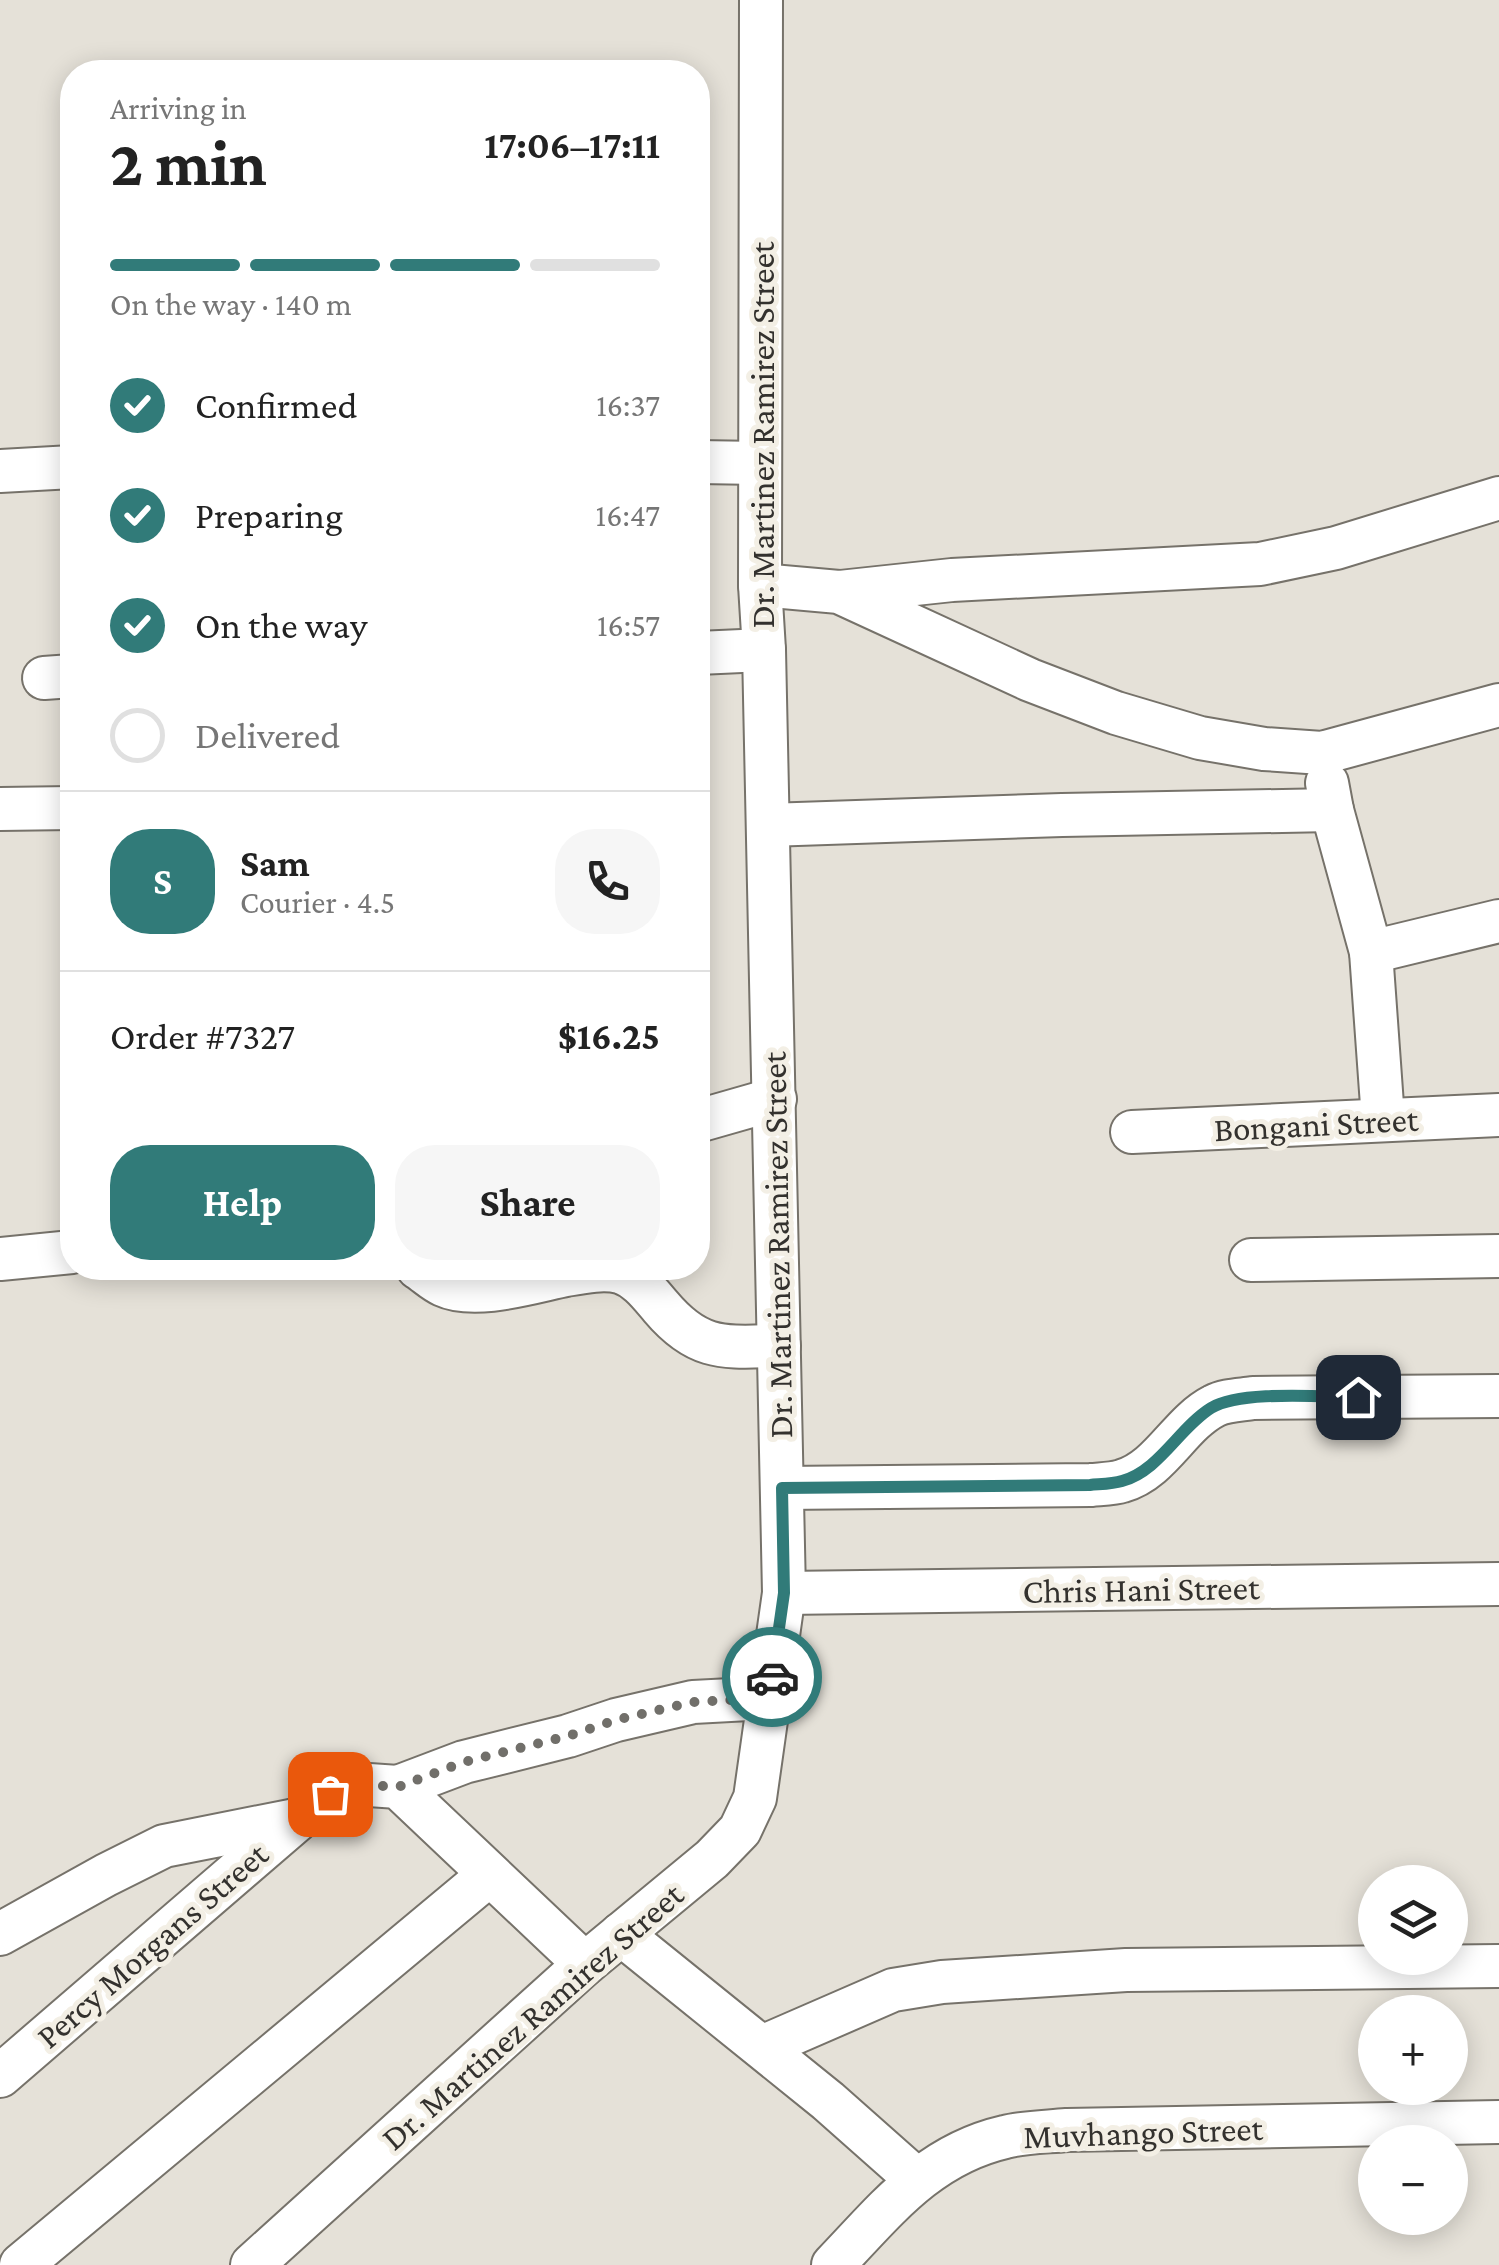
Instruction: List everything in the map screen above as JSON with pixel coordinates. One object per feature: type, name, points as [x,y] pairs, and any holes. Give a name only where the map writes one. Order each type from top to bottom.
[{"type":"street","name":"Dr. Martinez Ramirez Street","points":[[252,2265],[585,1964],[712,1859],[740,1830],[755,1798],[784,1593],[760,585],[760,0]]},
{"type":"street","points":[[710,462],[760,463]]},
{"type":"street","points":[[0,471],[60,468]]},
{"type":"street","points":[[760,585],[839,592],[952,580],[1260,564],[1336,548],[1499,498]]},
{"type":"street","points":[[839,592],[1030,680],[1116,713],[1200,738],[1264,749],[1322,753],[1499,706]]},
{"type":"street","points":[[710,652],[764,650]]},
{"type":"street","points":[[1322,753],[1332,810],[1371,952],[1384,1119]]},
{"type":"street","points":[[0,810],[60,808]]},
{"type":"street","points":[[768,826],[1332,810]]},
{"type":"street","points":[[1371,952],[1499,921]]},
{"type":"street","points":[[710,1118],[775,1099]]},
{"type":"street","name":"Bongani Street","points":[[1132,1132],[1499,1115]]},
{"type":"street","points":[[0,1258],[60,1253]]},
{"type":"street","points":[[1251,1260],[1499,1256]]},
{"type":"street","points":[[435,1280],[444,1286],[470,1291],[545,1280]]},
{"type":"street","points":[[634,1280],[696,1339],[722,1347],[780,1346]]},
{"type":"street","points":[[782,1488],[1090,1485],[1123,1481],[1148,1468],[1214,1406],[1229,1402],[1252,1398],[1499,1396]]},
{"type":"street","name":"Chris Hani Street","points":[[784,1593],[1499,1584]]},
{"type":"street","name":"Percy Morgans Street","points":[[0,2076],[330,1794],[369,1785],[398,1787],[464,1762],[693,1702],[769,1698]]},
{"type":"street","points":[[398,1787],[585,1964]]},
{"type":"street","points":[[0,1934],[164,1846],[297,1820]]},
{"type":"street","points":[[20,2265],[489,1875]]},
{"type":"street","points":[[621,1934],[828,2101],[916,2179]]},
{"type":"street","points":[[762,2048],[892,1990],[942,1982],[1126,1970],[1499,1966]]},
{"type":"street","name":"Muvhango Street","points":[[833,2265],[916,2179],[958,2152],[1006,2136],[1067,2130],[1499,2122]]},
{"type":"way so far","points":[[330,1794],[369,1785],[398,1787],[464,1762],[693,1702],[769,1698],[772,1677]]},
{"type":"route","points":[[772,1677],[784,1593],[782,1488],[1090,1485],[1123,1481],[1148,1468],[1214,1406],[1252,1398],[1358,1397]]}]
